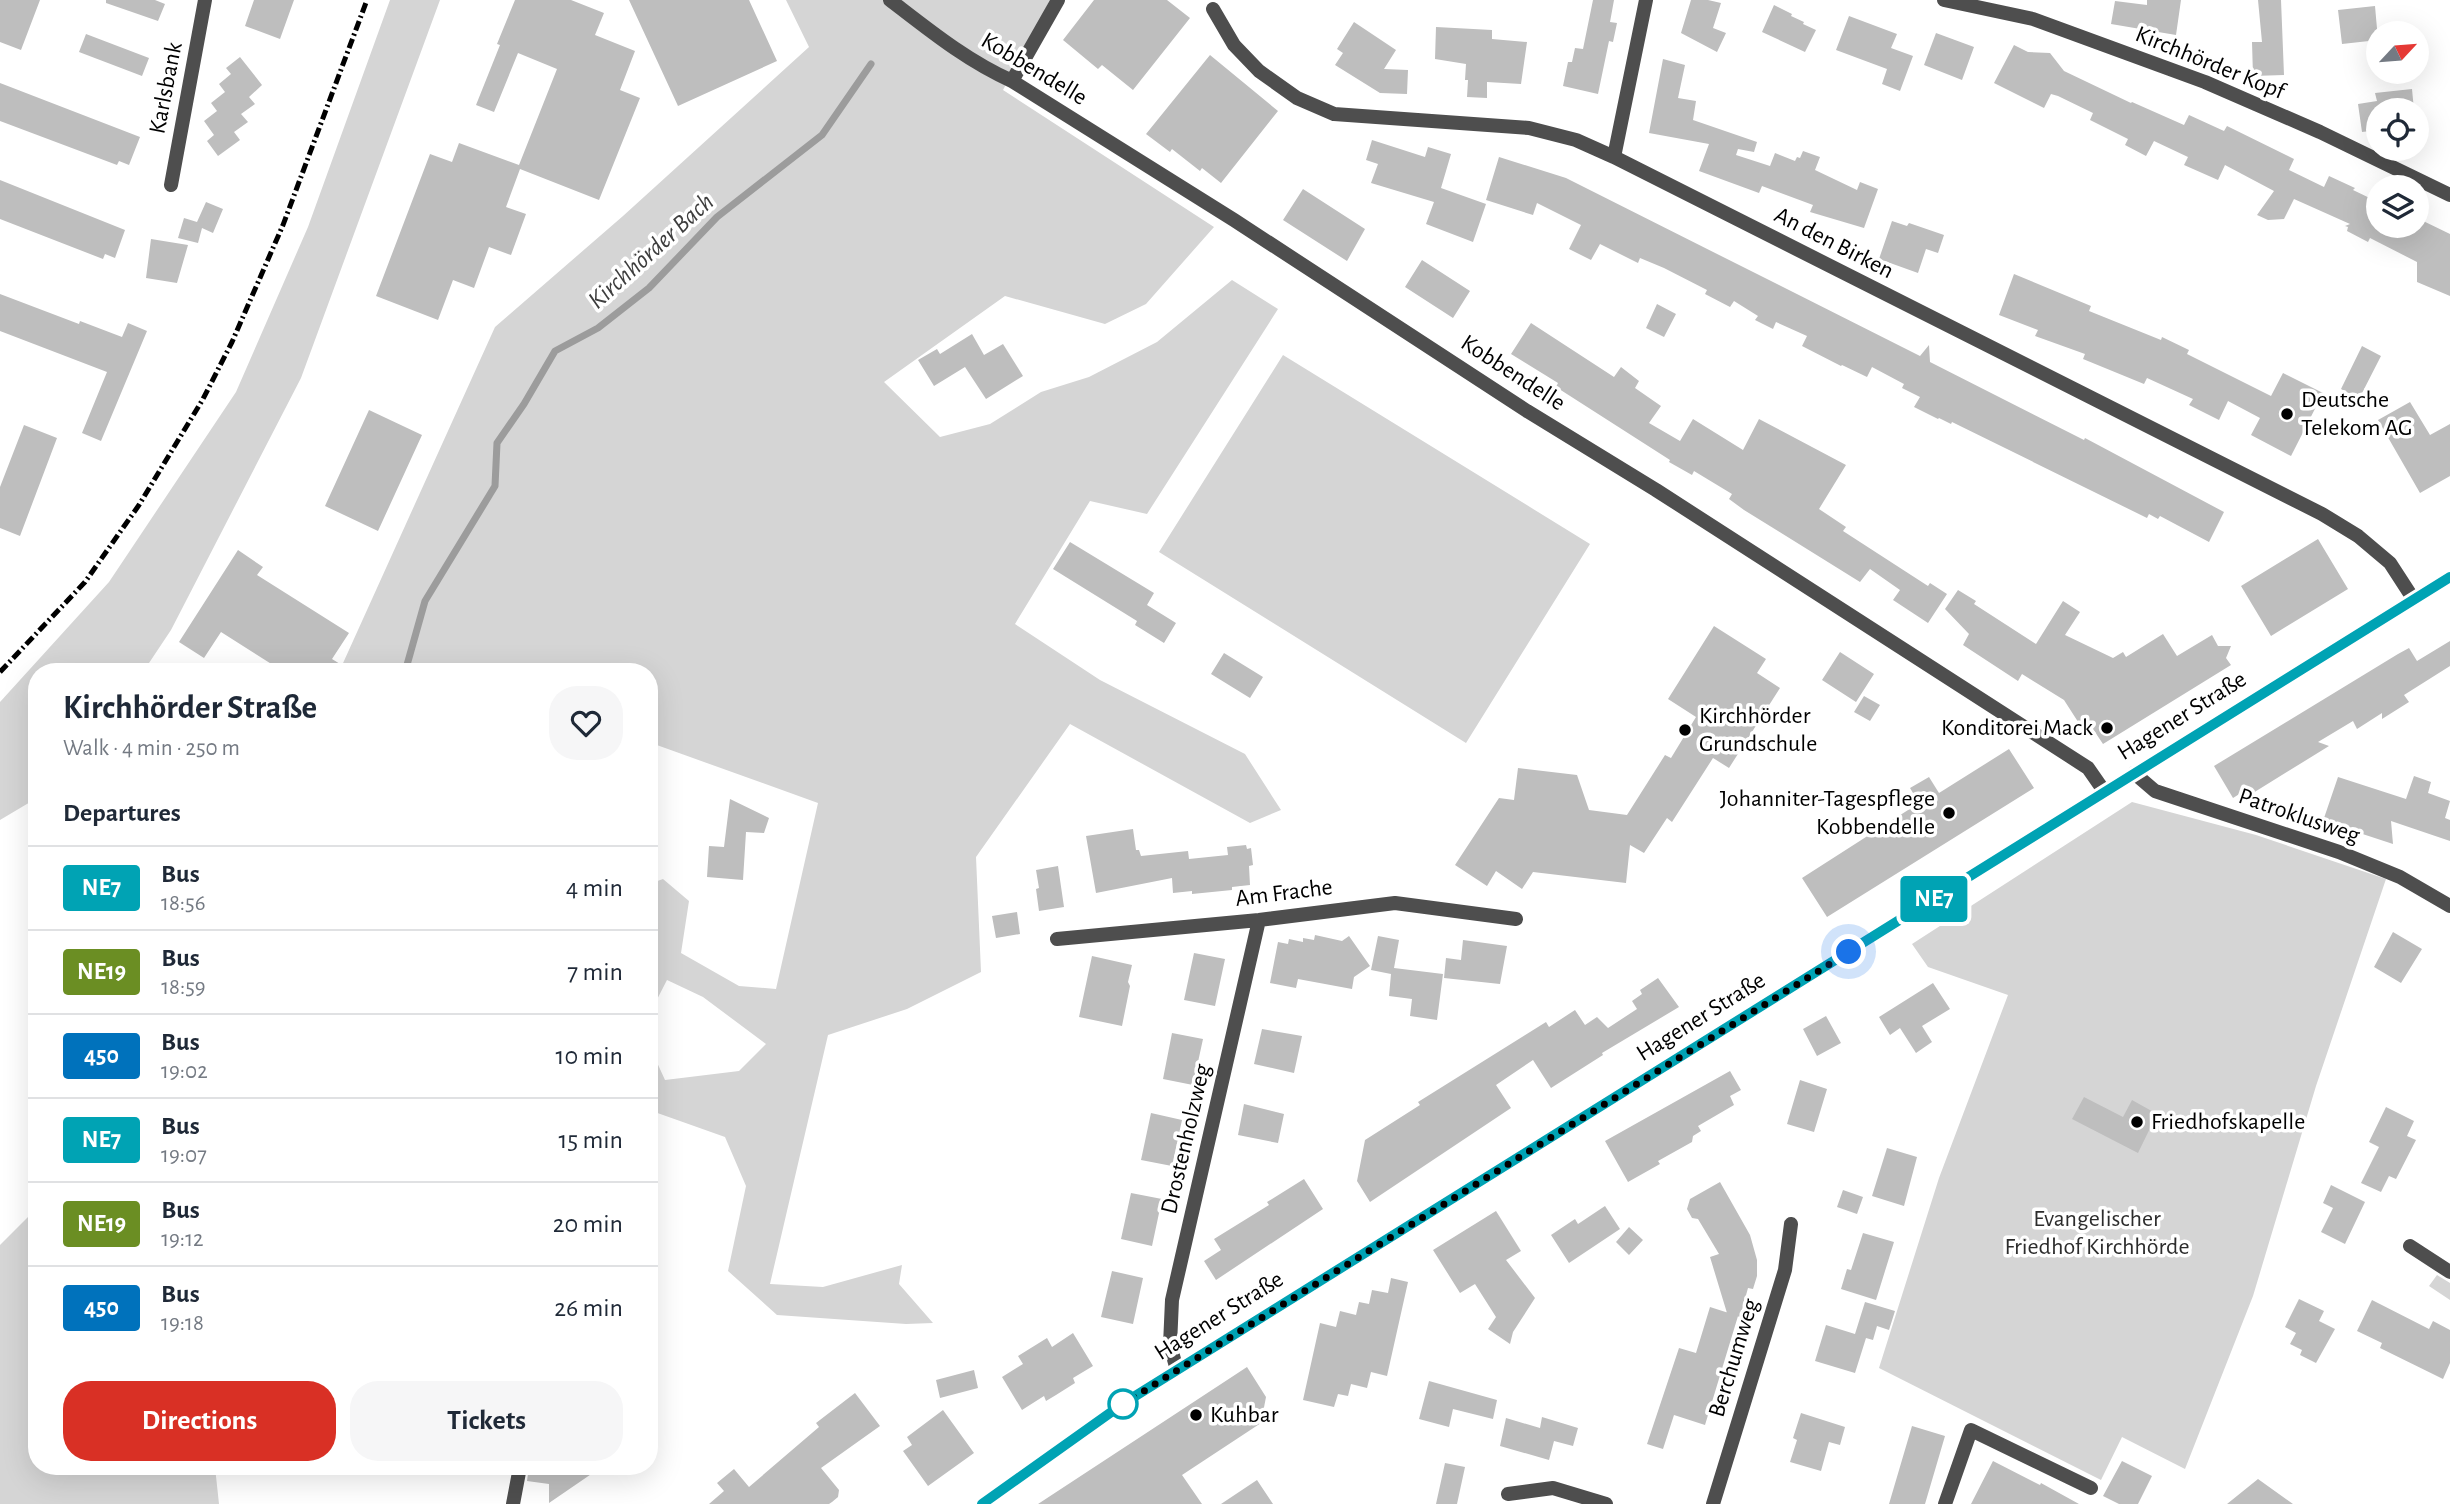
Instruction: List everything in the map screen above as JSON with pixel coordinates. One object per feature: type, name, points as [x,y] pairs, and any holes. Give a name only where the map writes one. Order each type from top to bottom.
[{"type":"main road","name":"Hagener Straße","points":[[982,1504],[1081,1432],[1177,1370],[2450,577]]},
{"type":"street","name":"Karlsbank","points":[[171,185],[205,0]]},
{"type":"street","name":"Kobbendelle","points":[[890,0],[936,37],[992,72],[1012,81],[1234,220],[1527,411],[1700,518],[2088,768],[2104,791]]},
{"type":"street","points":[[1012,81],[1058,0]]},
{"type":"street","points":[[1614,157],[1646,0]]},
{"type":"street","name":"Kirchhörder Kopf","points":[[1944,0],[2033,19],[2205,82],[2320,132],[2450,195]]},
{"type":"street","name":"An den Birken","points":[[1213,9],[1234,45],[1259,71],[1297,98],[1334,114],[1529,128],[1576,140],[1614,157],[2322,514],[2358,536],[2390,563],[2414,600]]},
{"type":"street","name":"Patroklusweg","points":[[2134,774],[2155,791],[2339,852],[2400,877],[2450,906]]},
{"type":"street","name":"Am Frache","points":[[1057,939],[1395,903],[1516,919]]},
{"type":"street","name":"Drostenholzweg","points":[[1177,1370],[1170,1345],[1172,1300],[1259,919]]},
{"type":"street","name":"Berchumweg","points":[[1713,1504],[1785,1270],[1791,1224]]},
{"type":"street","points":[[2410,1246],[2450,1272]]},
{"type":"street","points":[[1945,1504],[1971,1430],[2091,1488]]},
{"type":"street","points":[[513,1504],[518,1475]]},
{"type":"street","points":[[1508,1494],[1553,1488],[1606,1504]]},
{"type":"green space","points":[[390,0],[440,0],[301,378],[171,630],[149,663],[35,663],[109,582],[236,392],[308,227]]},
{"type":"green space","points":[[786,0],[1050,0],[1003,90],[1214,227],[1146,304],[1105,324],[1005,296],[884,382],[940,437],[990,424],[1041,392],[1089,377],[1157,342],[1232,280],[1278,309],[1147,514],[1090,501],[1015,624],[1100,680],[1245,754],[1281,810],[1250,823],[1070,724],[976,857],[981,972],[907,1009],[828,1035],[770,1284],[823,1287],[902,1265],[899,1284],[933,1323],[906,1324],[777,1315],[728,1271],[746,1186],[725,1137],[658,1113],[658,1065],[665,1080],[739,1071],[766,1044],[703,997],[667,980],[658,998],[658,881],[663,879],[689,901],[681,953],[739,986],[776,989],[818,803],[658,745],[658,663],[343,663],[495,327],[623,216],[809,47]]},
{"type":"green space","points":[[1283,355],[1590,544],[1466,743],[1159,552]]},
{"type":"green space","points":[[28,671],[28,803],[0,820],[0,702]]},
{"type":"green space","name":"Evangelischer Friedhof Kirchhörde","points":[[2132,802],[2256,835],[2386,879],[2316,1086],[2253,1296],[2185,1469],[2122,1437],[2101,1480],[1879,1368],[1939,1178],[2008,995],[1928,967],[1912,944]]},
{"type":"green space","points":[[28,1217],[28,1475],[216,1475],[219,1504],[0,1504],[0,1245]]},
{"type":"green space","points":[[2437,1275],[2450,1283],[2450,1300],[2429,1286]]},
{"type":"building","points":[[0,0],[40,0],[21,50],[0,42]]},
{"type":"building","points":[[106,0],[155,0],[165,4],[158,21],[106,3]]},
{"type":"building","points":[[254,0],[294,0],[280,39],[245,26]]},
{"type":"building","points":[[515,0],[571,0],[604,13],[595,35],[635,51],[620,90],[640,98],[599,200],[520,169],[506,207],[526,214],[511,255],[489,247],[474,288],[453,280],[438,320],[376,296],[430,154],[452,162],[459,143],[519,165],[557,69],[518,53],[494,112],[476,105]]},
{"type":"building","points":[[629,0],[749,0],[777,61],[678,106]]},
{"type":"building","points":[[1094,0],[1167,0],[1190,18],[1133,90],[1102,65],[1098,69],[1063,40]]},
{"type":"building","points":[[1593,0],[1614,0],[1610,22],[1617,23],[1613,42],[1609,41],[1598,94],[1563,86],[1568,62],[1572,62],[1575,48],[1583,49]]},
{"type":"building","points":[[1691,0],[1721,3],[1713,28],[1726,33],[1717,52],[1681,33]]},
{"type":"building","points":[[2147,0],[2181,0],[2176,35],[2111,24],[2115,1],[2147,5]]},
{"type":"building","points":[[2258,0],[2281,0],[2284,75],[2253,76],[2252,42],[2262,42]]},
{"type":"building","points":[[1774,5],[1816,30],[1805,52],[1762,32]]},
{"type":"building","points":[[2375,6],[2376,21],[2366,21],[2366,41],[2342,44],[2338,10]]},
{"type":"building","points":[[1849,16],[1897,34],[1891,48],[1913,56],[1900,91],[1882,84],[1887,69],[1836,50]]},
{"type":"building","points":[[1354,22],[1396,50],[1384,69],[1408,70],[1407,94],[1380,93],[1335,65],[1343,53],[1337,49]]},
{"type":"building","points":[[1436,27],[1492,30],[1492,39],[1527,42],[1521,84],[1487,82],[1487,98],[1467,97],[1466,64],[1435,59]]},
{"type":"building","points":[[1936,33],[1974,47],[1962,80],[1924,65]]},
{"type":"building","points":[[86,34],[149,58],[142,76],[79,52]]},
{"type":"building","points":[[2014,45],[2028,52],[2050,53],[2064,71],[2131,103],[2184,125],[2189,115],[2224,131],[2227,126],[2294,159],[2289,170],[2324,187],[2329,176],[2355,188],[2353,190],[2366,196],[2366,238],[2370,238],[2368,242],[2347,231],[2348,227],[2345,226],[2350,224],[2294,199],[2284,219],[2268,220],[2257,215],[2274,191],[2225,165],[2218,180],[2184,165],[2188,157],[2154,141],[2146,156],[2125,145],[2128,139],[2090,120],[2093,113],[2058,96],[2051,94],[2044,108],[1994,83]]},
{"type":"building","points":[[1210,55],[1278,111],[1221,183],[1202,168],[1200,171],[1172,149],[1170,152],[1146,134]]},
{"type":"building","points":[[240,57],[262,85],[249,97],[255,104],[241,114],[248,122],[234,132],[240,140],[218,156],[207,141],[214,135],[204,121],[217,111],[211,103],[225,92],[219,84],[231,74],[226,68]]},
{"type":"building","points":[[1663,59],[1685,65],[1678,98],[1696,101],[1693,120],[1757,142],[1754,152],[1738,149],[1736,155],[1770,166],[1775,153],[1795,161],[1803,151],[1820,157],[1815,170],[1857,190],[1860,182],[1878,189],[1864,228],[1810,212],[1813,205],[1762,186],[1759,193],[1699,171],[1709,144],[1649,133]]},
{"type":"building","points":[[0,83],[140,137],[129,165],[119,161],[117,165],[0,121]]},
{"type":"building","points":[[2412,89],[2413,98],[2376,98],[2375,93]]},
{"type":"building","points":[[2366,103],[2366,132],[2362,132],[2358,104]]},
{"type":"building","points":[[1372,140],[1425,157],[1428,147],[1451,154],[1441,188],[1486,204],[1473,242],[1426,224],[1434,202],[1371,183],[1378,164],[1366,160]]},
{"type":"building","points":[[1499,157],[1566,178],[1920,356],[1929,345],[1930,362],[2084,440],[2085,438],[2224,512],[2209,542],[2160,516],[2158,519],[2149,514],[2147,518],[1952,422],[1951,424],[1938,419],[1914,407],[1920,397],[1902,388],[1904,384],[1872,367],[1867,377],[1841,366],[1802,346],[1807,336],[1776,322],[1773,329],[1755,320],[1758,316],[1734,301],[1730,307],[1705,294],[1707,290],[1664,268],[1640,258],[1638,263],[1600,244],[1591,260],[1569,249],[1581,225],[1537,203],[1533,215],[1486,200]]},
{"type":"building","points":[[0,180],[125,230],[115,258],[105,254],[103,259],[0,219]]},
{"type":"building","points":[[1303,189],[1365,229],[1347,261],[1283,220]]},
{"type":"building","points":[[206,202],[223,209],[213,233],[202,228],[198,243],[178,238],[184,218],[197,222]]},
{"type":"building","points":[[1892,221],[1907,226],[1909,223],[1944,235],[1938,253],[1926,249],[1918,273],[1879,259]]},
{"type":"building","points":[[2429,224],[2450,234],[2450,296],[2417,282],[2417,262],[2370,238],[2429,238]]},
{"type":"building","points":[[151,239],[188,245],[177,283],[146,278]]},
{"type":"building","points":[[1422,260],[1470,291],[1453,318],[1405,287]]},
{"type":"building","points":[[2014,274],[2091,306],[2089,311],[2161,340],[2162,337],[2189,350],[2187,354],[2271,396],[2283,373],[2323,393],[2291,456],[2251,435],[2260,418],[2228,401],[2219,420],[2189,405],[2193,399],[2147,378],[2144,384],[2083,359],[2085,354],[2035,336],[2038,330],[1999,315]]},
{"type":"building","points":[[0,294],[122,337],[128,323],[147,331],[101,441],[82,433],[107,372],[0,331]]},
{"type":"building","points":[[1657,304],[1676,314],[1664,337],[1646,328]]},
{"type":"building","points":[[1531,323],[1614,377],[1621,367],[1639,381],[1635,388],[1661,406],[1649,423],[1680,441],[1693,419],[1743,450],[1759,419],[1846,465],[1819,509],[1846,527],[1843,531],[1928,586],[1930,583],[1947,594],[1928,623],[1893,600],[1900,590],[1870,569],[1860,582],[1744,510],[1729,499],[1732,494],[1694,471],[1692,475],[1669,462],[1670,460],[1556,387],[1558,383],[1511,354]]},
{"type":"building","points":[[972,334],[984,355],[1003,344],[1023,376],[986,399],[965,367],[934,386],[918,360],[937,349],[940,354]]},
{"type":"building","points":[[2362,346],[2381,356],[2359,399],[2341,389]]},
{"type":"building","points":[[2410,402],[2430,435],[2450,424],[2450,476],[2420,493],[2378,420]]},
{"type":"building","points":[[369,410],[422,435],[378,531],[325,506]]},
{"type":"building","points":[[24,425],[57,438],[20,536],[0,528],[0,487]]},
{"type":"building","points":[[2318,539],[2348,589],[2271,636],[2241,586]]},
{"type":"building","points":[[1070,542],[1154,593],[1147,605],[1176,623],[1164,643],[1135,625],[1137,621],[1053,569]]},
{"type":"building","points":[[238,550],[263,567],[257,575],[349,633],[332,659],[338,663],[270,663],[221,632],[204,658],[179,642]]},
{"type":"building","points":[[1958,590],[1976,601],[1974,604],[2036,644],[2063,601],[2080,612],[2065,635],[2113,658],[2123,652],[2126,657],[2163,634],[2177,656],[2212,635],[2218,646],[2231,646],[2226,658],[2231,665],[2103,744],[2089,723],[2082,728],[2064,700],[2022,674],[2018,681],[1963,645],[1969,634],[1945,609]]},
{"type":"building","points":[[1714,626],[1766,659],[1757,673],[1780,688],[1729,768],[1713,758],[1672,822],[1667,818],[1644,853],[1630,845],[1626,883],[1533,872],[1522,889],[1496,871],[1487,886],[1455,865],[1499,798],[1514,800],[1518,768],[1577,775],[1589,810],[1627,815],[1665,755],[1671,758],[1696,717],[1668,699]]},
{"type":"building","points":[[2450,641],[2450,666],[2404,695],[2409,702],[2382,719],[2382,713],[2357,729],[2353,721],[2318,742],[2329,746],[2253,793],[2249,788],[2233,798],[2214,766],[2409,648],[2417,661]]},
{"type":"building","points":[[1840,652],[1874,674],[1856,702],[1822,680]]},
{"type":"building","points":[[1224,653],[1263,677],[1250,698],[1211,674]]},
{"type":"building","points":[[1864,696],[1880,705],[1870,721],[1854,712]]},
{"type":"building","points":[[2009,749],[2034,788],[1827,917],[1802,878],[1919,803],[1910,788],[1929,777],[1939,793]]},
{"type":"building","points":[[2414,776],[2431,782],[2428,793],[2450,801],[2445,818],[2450,820],[2450,841],[2391,821],[2393,844],[2323,821],[2338,777],[2406,799]]},
{"type":"building","points":[[730,799],[769,818],[764,833],[746,832],[743,880],[707,877],[709,846],[724,847]]},
{"type":"building","points":[[1133,829],[1136,850],[1139,850],[1141,856],[1188,851],[1189,859],[1228,855],[1227,847],[1246,845],[1247,849],[1251,848],[1253,865],[1249,866],[1250,885],[1232,887],[1232,890],[1173,893],[1172,878],[1096,893],[1086,836]]},
{"type":"building","points":[[1058,866],[1064,907],[1039,911],[1036,870]]},
{"type":"building","points":[[1017,912],[1020,934],[996,938],[992,916]]},
{"type":"building","points":[[2393,932],[2422,949],[2401,983],[2374,967]]},
{"type":"building","points":[[1315,935],[1342,941],[1349,936],[1370,966],[1354,977],[1352,989],[1298,979],[1296,988],[1270,983],[1278,942],[1288,944],[1289,939],[1303,942],[1303,938],[1314,940]]},
{"type":"building","points":[[1378,936],[1399,940],[1394,968],[1443,974],[1437,1020],[1410,1016],[1412,999],[1389,996],[1391,974],[1371,970]]},
{"type":"building","points":[[1463,940],[1507,946],[1500,984],[1444,978],[1446,958],[1461,960]]},
{"type":"building","points":[[1194,953],[1225,959],[1215,1006],[1184,1000]]},
{"type":"building","points":[[1092,956],[1132,965],[1122,1026],[1079,1017]]},
{"type":"building","points":[[1658,978],[1679,1007],[1602,1053],[1603,1055],[1551,1088],[1533,1060],[1496,1085],[1511,1108],[1370,1202],[1357,1181],[1365,1140],[1420,1105],[1418,1102],[1546,1022],[1549,1027],[1575,1010],[1585,1025],[1597,1017],[1608,1028],[1637,1009],[1632,1001],[1642,994],[1640,990]]},
{"type":"building","points":[[1933,983],[1950,1009],[1922,1026],[1932,1042],[1916,1053],[1900,1028],[1890,1035],[1879,1017]]},
{"type":"building","points":[[1826,1016],[1841,1043],[1817,1056],[1803,1029]]},
{"type":"building","points":[[1262,1029],[1302,1036],[1294,1073],[1254,1064]]},
{"type":"building","points":[[1172,1033],[1203,1039],[1193,1085],[1163,1079]]},
{"type":"building","points":[[1730,1071],[1741,1090],[1730,1096],[1734,1105],[1698,1126],[1701,1131],[1693,1136],[1692,1142],[1628,1182],[1605,1141]]},
{"type":"building","points":[[1800,1080],[1827,1089],[1814,1132],[1787,1124]]},
{"type":"building","points":[[2084,1097],[2123,1117],[2132,1100],[2157,1114],[2138,1153],[2072,1119]]},
{"type":"building","points":[[1244,1104],[1284,1114],[1278,1143],[1238,1135]]},
{"type":"building","points":[[2386,1107],[2414,1121],[2407,1136],[2416,1140],[2396,1179],[2389,1176],[2381,1192],[2361,1183],[2379,1147],[2369,1142]]},
{"type":"building","points":[[1151,1113],[1182,1120],[1172,1166],[1141,1160]]},
{"type":"building","points":[[1887,1148],[1917,1157],[1904,1206],[1872,1196]]},
{"type":"building","points":[[1304,1179],[1323,1209],[1216,1280],[1204,1261],[1221,1250],[1214,1239],[1269,1205],[1267,1202]]},
{"type":"building","points":[[1720,1182],[1750,1235],[1757,1260],[1757,1276],[1753,1289],[1748,1288],[1740,1317],[1727,1313],[1710,1257],[1719,1254],[1698,1219],[1692,1218],[1687,1209],[1690,1199]]},
{"type":"building","points":[[2331,1185],[2365,1202],[2345,1244],[2321,1232],[2333,1208],[2323,1203]]},
{"type":"building","points":[[1843,1190],[1863,1197],[1857,1214],[1837,1207]]},
{"type":"building","points":[[1131,1193],[1162,1199],[1152,1246],[1121,1239]]},
{"type":"building","points":[[1605,1206],[1620,1229],[1569,1263],[1551,1235],[1575,1219],[1578,1224]]},
{"type":"building","points":[[1496,1211],[1521,1251],[1506,1260],[1535,1298],[1513,1332],[1510,1344],[1488,1329],[1496,1317],[1475,1284],[1460,1293],[1433,1250]]},
{"type":"building","points":[[1629,1227],[1643,1240],[1629,1255],[1616,1242]]},
{"type":"building","points":[[1863,1233],[1894,1242],[1876,1300],[1841,1289],[1847,1269],[1851,1270]]},
{"type":"building","points":[[1112,1271],[1143,1278],[1133,1324],[1101,1317]]},
{"type":"building","points":[[1391,1278],[1408,1282],[1387,1376],[1371,1372],[1367,1388],[1351,1384],[1348,1396],[1338,1394],[1334,1407],[1303,1400],[1320,1323],[1336,1327],[1340,1311],[1356,1315],[1359,1302],[1369,1304],[1372,1290],[1388,1293]]},
{"type":"building","points":[[2299,1299],[2324,1311],[2319,1321],[2335,1329],[2316,1363],[2300,1355],[2302,1350],[2290,1344],[2296,1333],[2285,1327]]},
{"type":"building","points":[[2372,1300],[2429,1329],[2433,1321],[2450,1330],[2450,1363],[2443,1379],[2380,1348],[2382,1343],[2357,1331]]},
{"type":"building","points":[[1865,1302],[1895,1311],[1889,1330],[1877,1326],[1873,1340],[1866,1338],[1855,1373],[1815,1361],[1826,1325],[1855,1334]]},
{"type":"building","points":[[1710,1307],[1738,1316],[1705,1425],[1674,1415],[1663,1449],[1647,1444],[1679,1348],[1696,1353]]},
{"type":"building","points":[[1073,1333],[1093,1366],[1073,1378],[1075,1383],[1056,1395],[1046,1401],[1044,1396],[1022,1410],[1002,1377],[1023,1364],[1018,1356],[1047,1338],[1052,1347]]},
{"type":"building","points":[[1247,1367],[1266,1397],[1261,1423],[1182,1475],[1202,1504],[1038,1504]]},
{"type":"building","points":[[974,1370],[978,1388],[940,1398],[936,1380]]},
{"type":"building","points":[[1429,1381],[1497,1400],[1493,1419],[1453,1409],[1449,1427],[1419,1419]]},
{"type":"building","points":[[855,1393],[880,1426],[821,1468],[839,1490],[838,1497],[832,1502],[709,1504],[724,1491],[717,1483],[734,1469],[749,1487],[819,1427],[816,1423]]},
{"type":"building","points":[[943,1410],[974,1453],[928,1486],[903,1451],[912,1445],[907,1437]]},
{"type":"building","points":[[1801,1413],[1845,1427],[1840,1445],[1829,1442],[1821,1471],[1790,1462],[1797,1440],[1793,1438]]},
{"type":"building","points":[[1542,1417],[1578,1428],[1573,1446],[1554,1441],[1549,1460],[1500,1446],[1506,1418],[1540,1428]]},
{"type":"building","points":[[1912,1426],[1945,1436],[1925,1504],[1889,1504]]},
{"type":"building","points":[[1993,1461],[2040,1485],[2041,1483],[2079,1504],[1971,1504]]},
{"type":"building","points":[[2122,1461],[2152,1476],[2138,1504],[2119,1504],[2103,1496]]},
{"type":"building","points":[[1445,1463],[1465,1467],[1457,1504],[1436,1504]]},
{"type":"building","points":[[528,1475],[590,1475],[549,1503],[549,1484],[527,1481]]},
{"type":"building","points":[[2258,1479],[2293,1504],[2227,1504]]},
{"type":"building","points":[[1257,1480],[1273,1504],[1221,1504]]},
{"type":"waterway","name":"Kirchhörder Bach","points":[[408,663],[425,601],[495,486],[497,443],[555,351],[598,328],[649,288],[717,217],[822,135],[871,64]]},
{"type":"railway","points":[[0,672],[85,582],[139,505],[203,399],[232,342],[283,225],[367,0]]},
{"type":"bus line","name":"NE7","points":[[982,1504],[1124,1403],[2450,577]]},
{"type":"place","name":"Deutsche Telekom AG","points":[[2287,414]]},
{"type":"place","name":"Konditorei Mack","points":[[2107,728]]},
{"type":"place","name":"Kirchhörder Grundschule","points":[[1685,730]]},
{"type":"place","name":"Johanniter-Tagespflege Kobbendelle","points":[[1949,813]]},
{"type":"place","name":"Friedhofskapelle","points":[[2137,1122]]},
{"type":"place","name":"Kuhbar","points":[[1196,1415]]},
{"type":"route","points":[[1123,1404],[1849,952]]}]
